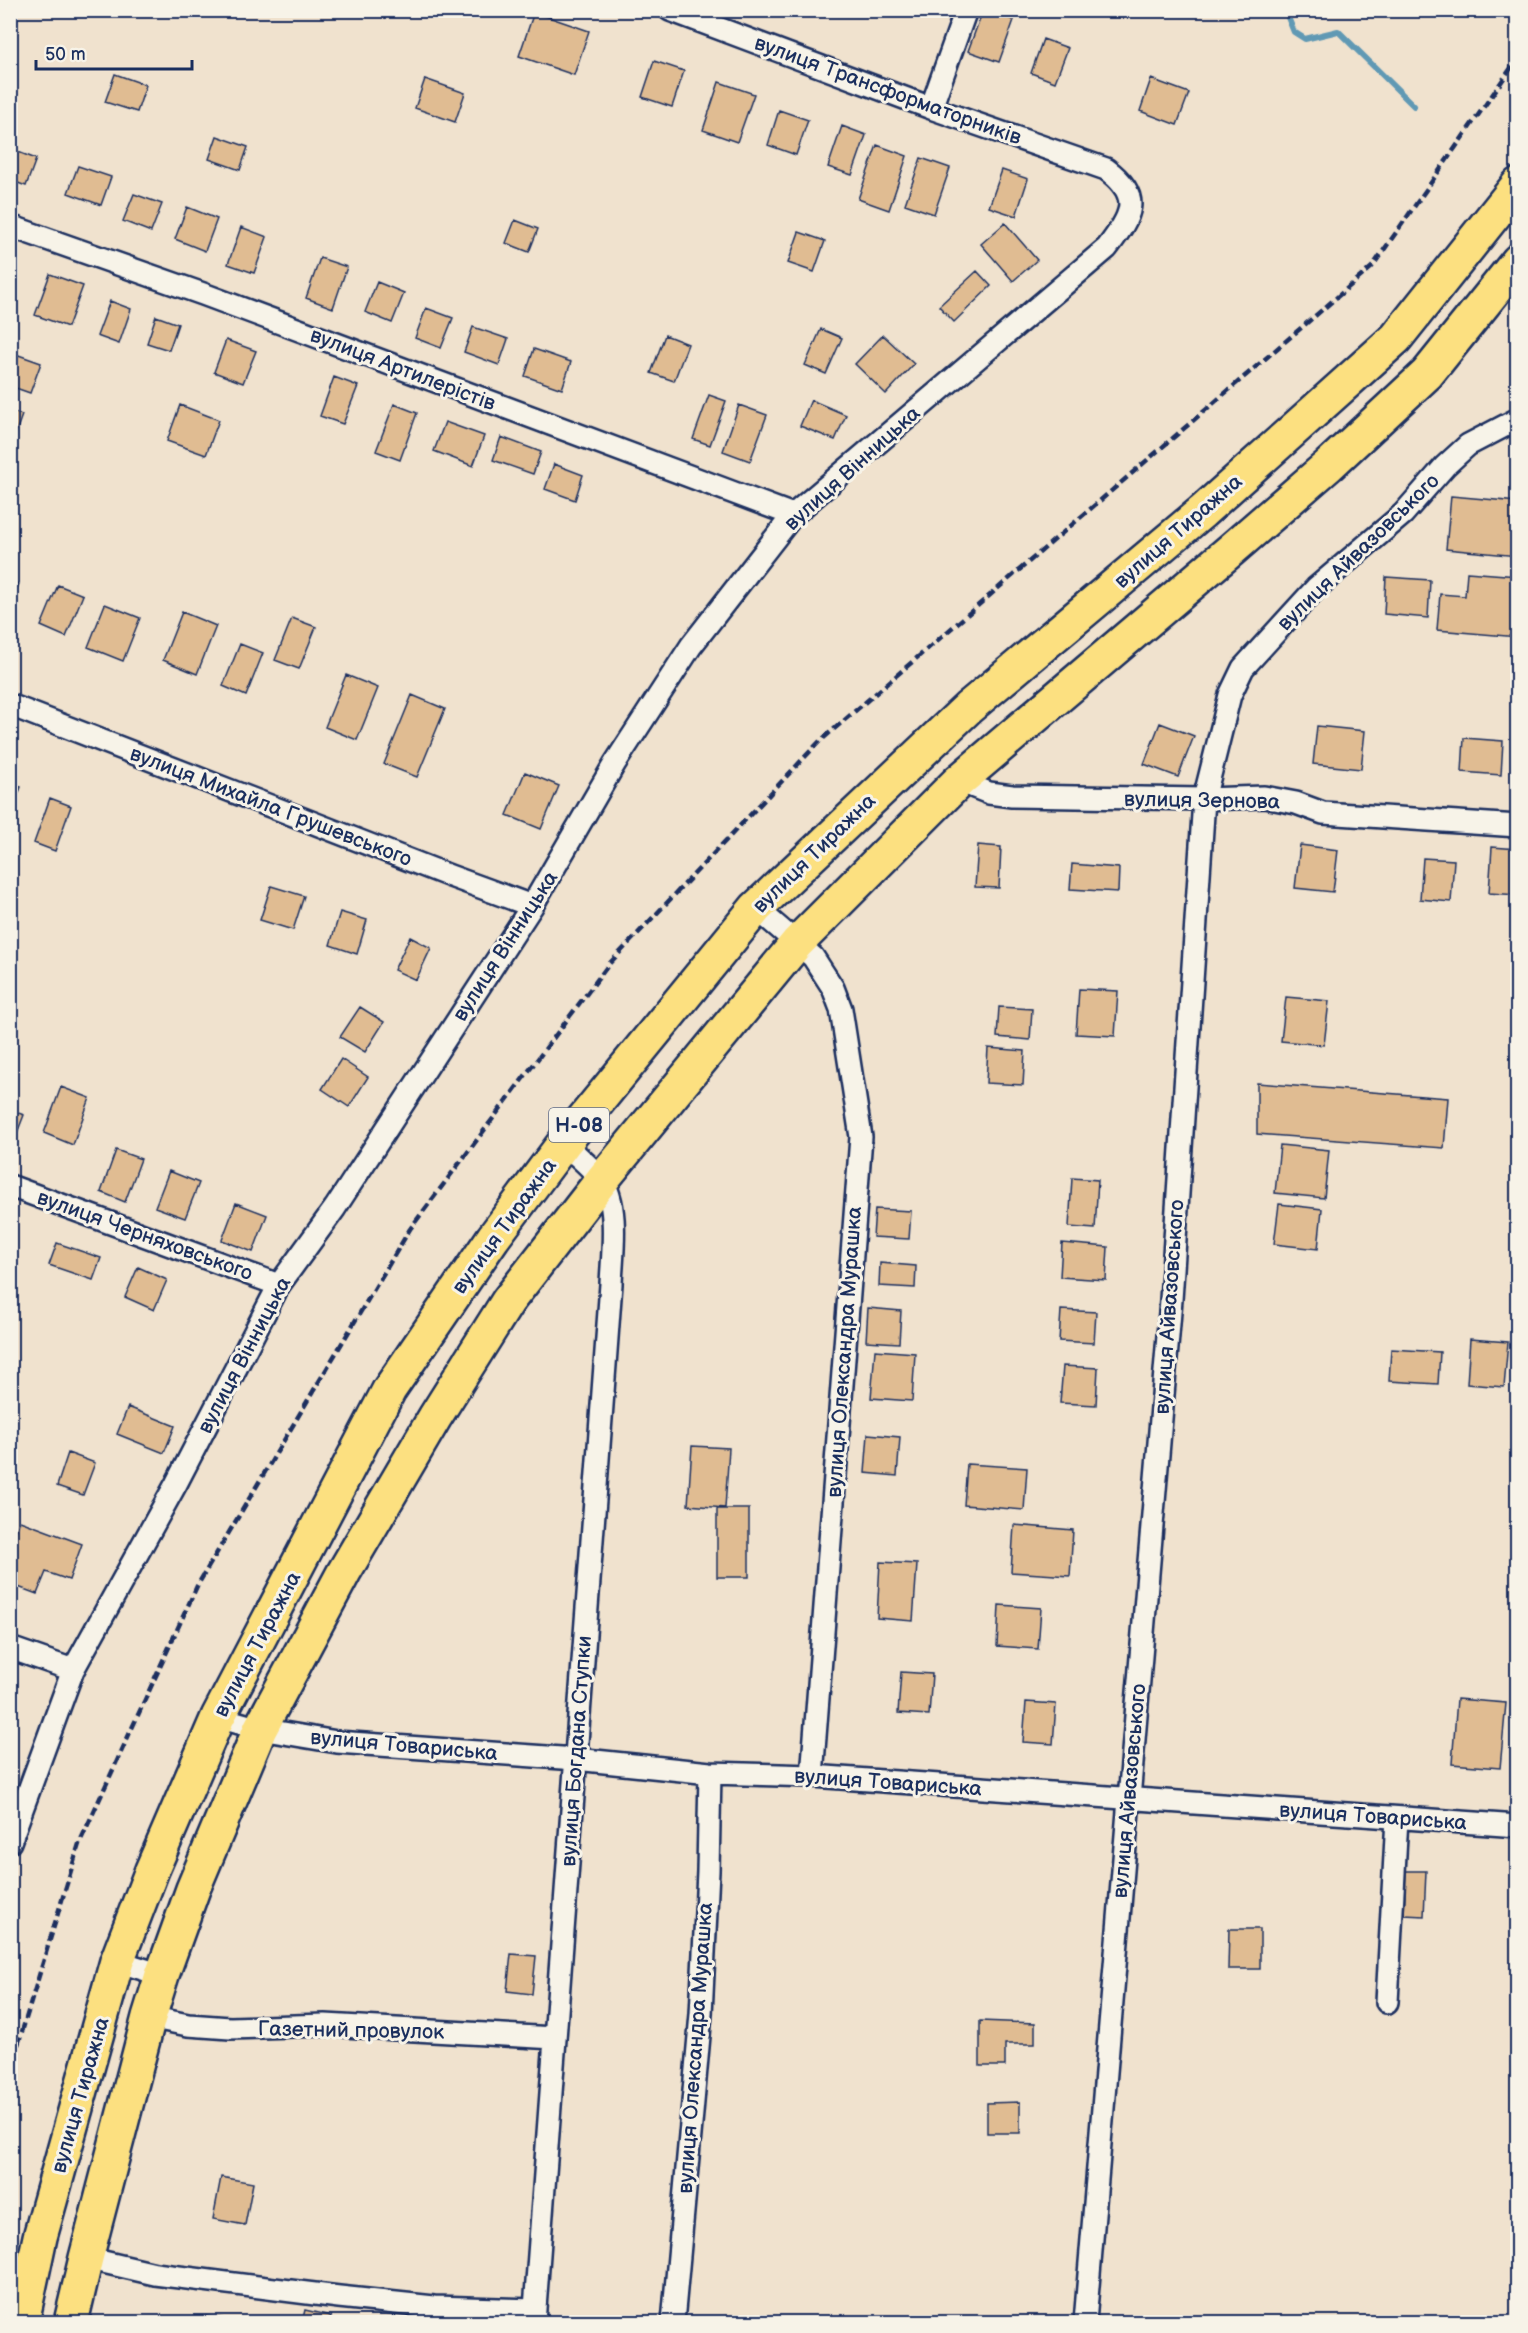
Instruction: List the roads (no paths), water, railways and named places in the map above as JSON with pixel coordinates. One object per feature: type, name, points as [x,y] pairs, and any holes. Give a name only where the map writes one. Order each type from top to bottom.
[{"type":"main road","name":"вулиця Тиражна","points":[[22,2322],[40,2237],[117,1961],[152,1870],[218,1717],[389,1390],[493,1238],[564,1143],[756,908],[968,708],[1202,512],[1396,338],[1518,185]]},
{"type":"main road","name":"вулиця Тиражна","points":[[71,2322],[149,2017],[162,1975],[193,1889],[260,1729],[344,1572],[435,1417],[508,1301],[602,1180],[797,943],[959,780],[1231,550],[1427,374],[1518,261]]},
{"type":"street","name":"вулиця Трансформаторників","points":[[670,10],[931,108],[1106,169]]},
{"type":"street","points":[[931,108],[966,10]]},
{"type":"street","name":"вулиця Вінницька","points":[[10,1842],[73,1670],[176,1484],[279,1285],[335,1208],[532,906],[615,763],[691,646],[793,515],[1107,248],[1125,224],[1131,208],[1128,194],[1121,180],[1106,169]]},
{"type":"street","name":"вулиця Артилерістів","points":[[10,226],[203,294],[793,515]]},
{"type":"street","name":"вулиця Айвазовського","points":[[1085,2322],[1171,1300],[1204,799],[1230,695],[1243,668],[1316,588],[1402,514],[1445,466],[1468,445],[1518,418]]},
{"type":"street","name":"вулиця Михайла Грушевського","points":[[10,705],[532,906]]},
{"type":"street","name":"вулиця Зернова","points":[[959,780],[989,793],[1012,796],[1204,799],[1264,797],[1296,803],[1323,813],[1518,826]]},
{"type":"street","name":"вулиця Олександра Мурашка","points":[[756,908],[813,957],[826,973],[841,1009],[861,1137],[812,1776]]},
{"type":"street","points":[[564,1143],[602,1180]]},
{"type":"street","name":"вулиця Богдана Ступки","points":[[535,2316],[612,1284],[613,1222],[610,1199],[602,1180]]},
{"type":"street","name":"вулиця Черняховського","points":[[10,1186],[279,1285]]},
{"type":"street","points":[[10,1648],[73,1670]]},
{"type":"street","name":"вулиця Товариська","points":[[218,1717],[260,1729],[337,1742],[576,1759],[710,1773],[812,1776],[1518,1826]]},
{"type":"street","name":"вулиця Олександра Мурашка","points":[[673,2322],[701,2014],[710,1773]]},
{"type":"street","points":[[1387,2002],[1397,1818]]},
{"type":"street","points":[[117,1961],[162,1975]]},
{"type":"street","name":"Газетний провулок","points":[[149,2017],[188,2025],[230,2028],[325,2025],[555,2038]]},
{"type":"street","points":[[86,2258],[155,2274],[339,2298],[535,2316]]},
{"type":"waterway","points":[[1285,10],[1294,32],[1305,39],[1338,31],[1414,106]]},
{"type":"railway","points":[[10,2071],[79,1844],[197,1586],[410,1229],[609,964],[819,742],[1372,267],[1518,58]]}]
